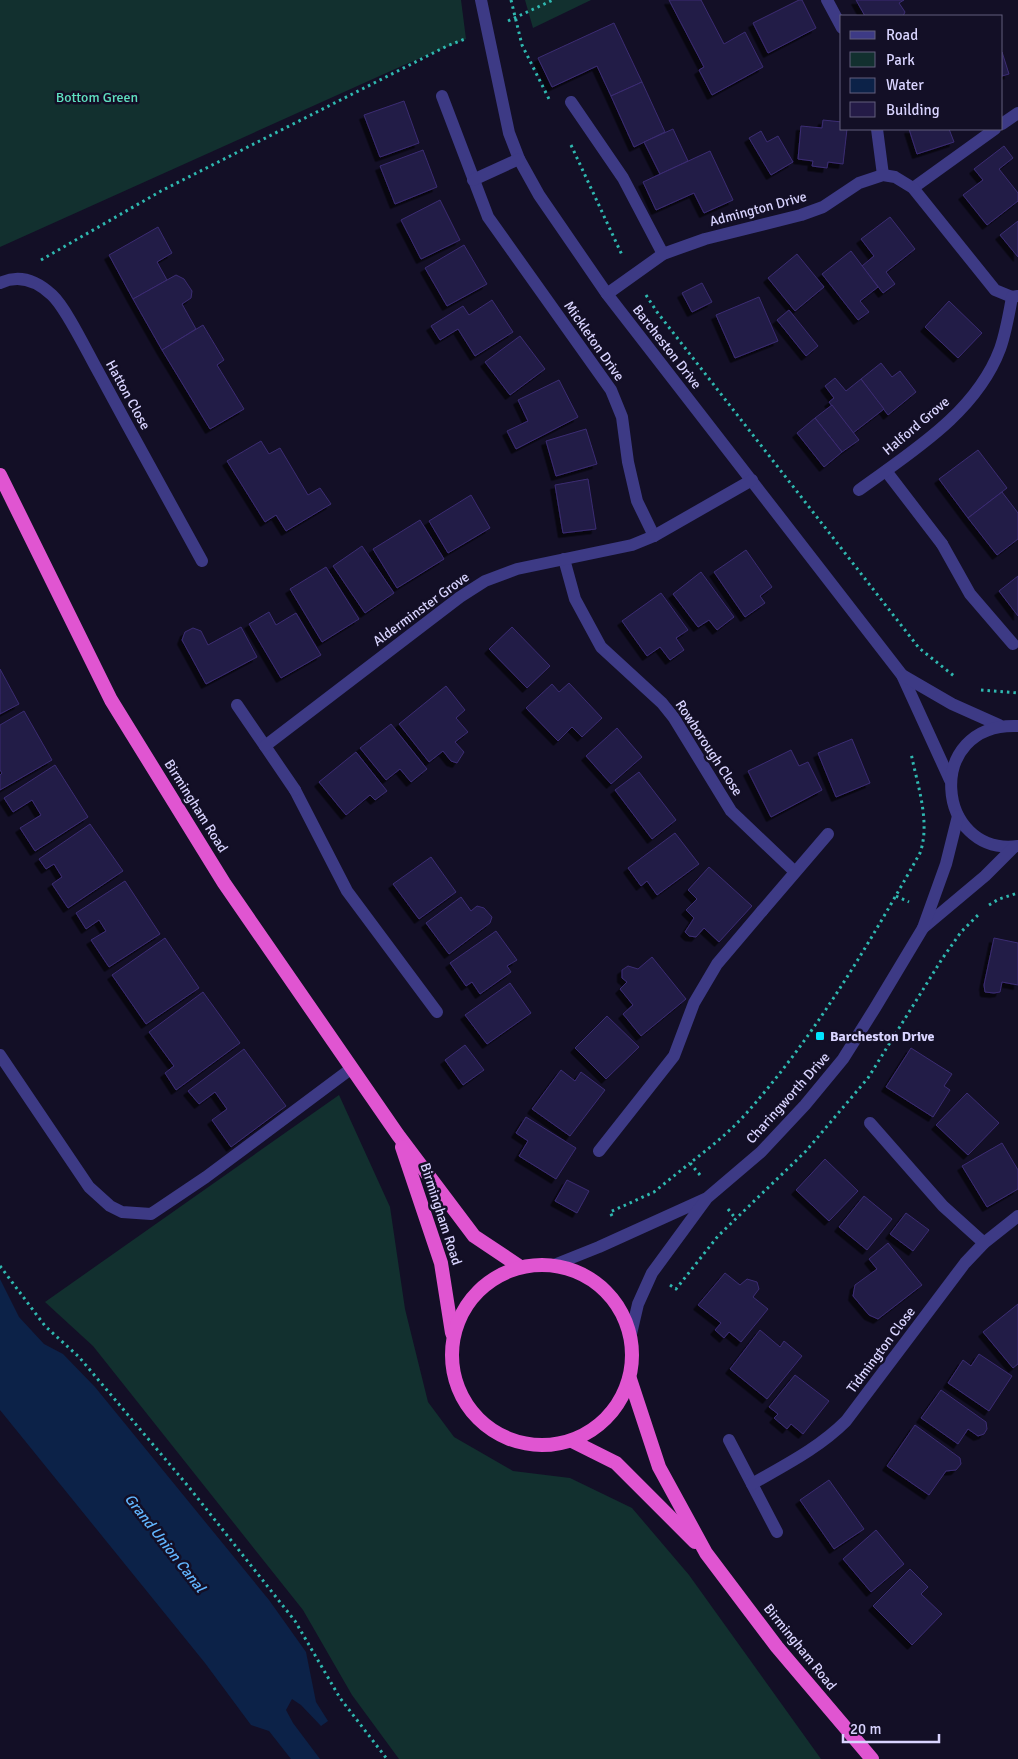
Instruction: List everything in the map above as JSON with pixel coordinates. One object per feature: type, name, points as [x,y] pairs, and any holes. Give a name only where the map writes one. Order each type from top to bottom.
[{"type":"highway","name":"Birmingham Road","points":[[1,481],[112,700],[224,883],[398,1134],[474,1236],[519,1266]]},
{"type":"highway","name":"Birmingham Road","points":[[398,1134],[441,1263],[452,1335],[450,1362],[457,1389],[471,1413],[492,1431],[517,1442],[545,1446],[572,1441],[598,1427],[617,1406],[630,1379],[633,1354],[630,1334],[618,1305],[600,1286],[578,1271],[554,1264],[519,1266],[499,1274],[481,1287],[463,1308],[452,1335]]},
{"type":"highway","name":"Birmingham Road","points":[[630,1379],[659,1467],[706,1553]]},
{"type":"highway","name":"Birmingham Road","points":[[572,1441],[616,1463],[706,1553],[777,1647],[872,1759]]},
{"type":"street","name":"Barcheston Drive","points":[[481,0],[502,108],[519,159],[561,229],[607,294],[902,675],[950,780]]},
{"type":"street","points":[[827,0],[840,24]]},
{"type":"street","name":"Mickleton Drive","points":[[442,96],[488,217],[611,390],[622,417],[628,462],[637,501],[654,536]]},
{"type":"street","points":[[571,102],[623,178],[663,254]]},
{"type":"street","points":[[1003,123],[1018,113]]},
{"type":"street","points":[[877,130],[883,175],[895,177],[913,188],[994,290],[1015,297]]},
{"type":"street","points":[[913,188],[994,130]]},
{"type":"street","points":[[473,180],[519,159]]},
{"type":"street","name":"Admington Drive","points":[[607,294],[663,254],[714,236],[801,215],[822,207],[859,183],[883,175]]},
{"type":"street","name":"Hatton Close","points":[[5,281],[32,282],[54,296],[77,334],[202,561]]},
{"type":"street","name":"Halford Grove","points":[[859,490],[953,418],[984,380],[1000,349],[1015,297]]},
{"type":"street","name":"Halford Grove","points":[[886,470],[942,544],[970,594],[1013,644]]},
{"type":"street","name":"Alderminster Grove","points":[[265,746],[453,603],[485,581],[517,569],[632,545],[654,536],[752,480]]},
{"type":"street","name":"Rowborough Close","points":[[564,559],[575,598],[601,647],[662,703],[674,718],[731,811],[794,871]]},
{"type":"street","name":"Barcheston Drive","points":[[902,675],[952,704],[1010,725]]},
{"type":"street","points":[[237,705],[295,790],[347,891],[437,1012]]},
{"type":"street","points":[[1010,725],[977,735],[964,747],[954,763],[950,780],[951,799],[958,816],[968,830],[981,840],[997,846],[1016,846]]},
{"type":"street","name":"Charingworth Drive","points":[[630,1334],[638,1304],[652,1274],[707,1198],[761,1152],[805,1105],[843,1059],[923,928],[946,864],[958,816]]},
{"type":"street","points":[[599,1151],[674,1056],[694,1003],[717,964],[794,871],[828,834]]},
{"type":"street","name":"Charingworth Drive","points":[[923,928],[985,876],[1016,846]]},
{"type":"street","points":[[0,1054],[90,1187],[110,1206],[122,1212],[151,1214],[206,1177],[352,1068]]},
{"type":"street","points":[[870,1123],[943,1206],[984,1243]]},
{"type":"street","name":"Charingworth Drive","points":[[554,1264],[600,1247],[707,1198]]},
{"type":"street","name":"Tidmington Close","points":[[752,1484],[798,1458],[833,1434],[846,1421],[965,1263],[984,1243],[1018,1216]]},
{"type":"street","points":[[728,1440],[777,1532]]},
{"type":"path","points":[[511,0],[522,45],[550,102]]},
{"type":"path","points":[[5,281],[161,191],[447,46],[553,0]]},
{"type":"path","points":[[566,136],[621,255],[657,312],[919,648],[960,680]]},
{"type":"path","points":[[975,687],[993,692],[1018,693]]},
{"type":"path","points":[[613,1218],[610,1212],[654,1192],[742,1118],[825,1010],[896,896],[920,853],[924,840],[925,825],[910,751]]},
{"type":"path","points":[[961,932],[984,909],[999,899],[1018,893]]},
{"type":"path","points":[[896,896],[912,904]]},
{"type":"path","points":[[690,1163],[702,1177]]},
{"type":"path","points":[[727,1208],[736,1219]]},
{"type":"path","points":[[0,1266],[44,1326],[85,1364],[188,1486],[295,1621],[340,1698],[387,1759]]},
{"type":"green space","name":"Bottom Green","points":[[0,0],[461,0],[466,39],[404,65],[0,247]]},
{"type":"green space","points":[[525,0],[591,0],[533,28]]},
{"type":"green space","points":[[339,1095],[390,1207],[405,1309],[428,1402],[454,1437],[513,1471],[570,1478],[632,1508],[689,1575],[821,1759],[399,1759],[352,1695],[303,1610],[93,1346],[45,1302]]},
{"type":"water","name":"Grand Union Canal","points":[[0,1279],[19,1317],[44,1344],[63,1354],[95,1387],[269,1600],[306,1652],[316,1702],[328,1721],[321,1726],[301,1705],[292,1699],[286,1710],[293,1723],[320,1759],[291,1759],[269,1731],[251,1725],[205,1663],[0,1410]]},
{"type":"building","points":[[669,0],[701,0],[724,44],[745,32],[763,67],[712,95],[699,70],[704,67]]},
{"type":"building","points":[[802,0],[816,28],[768,53],[753,23]]},
{"type":"building","points":[[856,0],[904,0],[899,3],[905,12],[904,15],[864,15]]},
{"type":"building","points":[[614,23],[642,82],[611,96],[597,66],[552,87],[538,58]]},
{"type":"building","points":[[1003,55],[1009,74],[1003,76]]},
{"type":"building","points":[[642,82],[665,132],[634,147],[611,96]]},
{"type":"building","points":[[404,101],[419,143],[380,157],[364,115]]},
{"type":"building","points":[[823,120],[840,122],[840,130],[847,130],[843,164],[828,162],[827,168],[812,166],[813,161],[798,159],[801,126],[822,128]]},
{"type":"building","points":[[673,129],[688,161],[660,174],[644,142]]},
{"type":"building","points":[[909,130],[949,130],[954,142],[917,154]]},
{"type":"building","points":[[761,131],[767,142],[778,136],[793,162],[771,175],[749,138]]},
{"type":"building","points":[[1004,146],[1013,158],[999,169],[1018,193],[1018,201],[987,225],[963,195],[983,180],[974,169]]},
{"type":"building","points":[[423,150],[437,187],[395,204],[380,166]]},
{"type":"building","points":[[710,151],[733,200],[704,213],[694,193],[656,210],[643,182]]},
{"type":"building","points":[[440,200],[460,240],[421,259],[401,220]]},
{"type":"building","points":[[890,217],[915,249],[886,272],[895,284],[883,293],[862,266],[874,256],[861,239]]},
{"type":"building","points":[[1018,221],[1018,257],[1000,235]]},
{"type":"building","points":[[158,227],[172,253],[157,262],[167,280],[133,299],[109,255]]},
{"type":"building","points":[[464,245],[487,284],[447,306],[425,268]]},
{"type":"building","points":[[851,251],[878,287],[860,301],[869,312],[858,320],[822,274]]},
{"type":"building","points":[[797,254],[824,287],[795,311],[768,278]]},
{"type":"building","points":[[176,275],[184,279],[192,291],[191,298],[182,304],[196,329],[162,350],[133,299]]},
{"type":"building","points":[[702,283],[712,302],[692,312],[682,293]]},
{"type":"building","points":[[759,297],[778,341],[735,358],[716,315]]},
{"type":"building","points":[[492,300],[513,332],[475,356],[458,329],[440,340],[431,326],[463,306],[469,315]]},
{"type":"building","points":[[949,301],[982,333],[958,358],[925,327]]},
{"type":"building","points":[[789,310],[818,346],[806,356],[777,320]]},
{"type":"building","points":[[203,325],[224,360],[217,365],[244,409],[210,429],[162,350]]},
{"type":"building","points":[[520,336],[545,369],[510,395],[485,362]]},
{"type":"building","points":[[881,363],[892,377],[900,371],[916,392],[888,415],[861,379]]},
{"type":"building","points":[[835,378],[846,391],[861,379],[884,409],[853,433],[829,402],[834,398],[825,386]]},
{"type":"building","points":[[559,380],[578,417],[516,449],[507,431],[528,421],[518,400]]},
{"type":"building","points":[[832,405],[859,440],[842,452],[815,418]]},
{"type":"building","points":[[815,418],[842,452],[824,467],[797,433]]},
{"type":"building","points":[[586,429],[597,464],[556,476],[546,441]]},
{"type":"building","points":[[261,441],[269,454],[280,448],[308,495],[320,488],[331,504],[286,531],[276,515],[265,522],[227,461]]},
{"type":"building","points":[[978,450],[1007,488],[968,518],[939,479]]},
{"type":"building","points":[[588,479],[596,529],[563,533],[555,485]]},
{"type":"building","points":[[1002,492],[1018,513],[1018,539],[997,555],[968,518]]},
{"type":"building","points":[[471,495],[490,528],[448,553],[429,521]]},
{"type":"building","points":[[420,520],[444,559],[397,588],[373,549]]},
{"type":"building","points":[[362,546],[394,593],[365,613],[333,566]]},
{"type":"building","points":[[746,550],[772,587],[760,596],[765,603],[745,617],[714,572]]},
{"type":"building","points":[[326,567],[359,619],[322,642],[290,589]]},
{"type":"building","points":[[701,572],[734,617],[717,630],[709,620],[698,627],[673,594]]},
{"type":"building","points":[[1018,576],[1018,616],[999,591]]},
{"type":"building","points":[[661,593],[688,630],[676,638],[684,650],[670,660],[660,647],[647,656],[622,621]]},
{"type":"building","points":[[269,612],[276,625],[296,613],[321,655],[281,678],[249,624]]},
{"type":"building","points":[[241,627],[257,657],[206,684],[182,640],[185,632],[193,628],[201,631],[208,645]]},
{"type":"building","points":[[512,627],[550,666],[527,688],[489,649]]},
{"type":"building","points":[[0,669],[19,704],[0,714]]},
{"type":"building","points":[[569,683],[602,718],[582,737],[572,727],[558,741],[526,708],[552,684],[559,692]]},
{"type":"building","points":[[446,686],[465,710],[456,718],[468,732],[455,742],[464,752],[457,763],[451,761],[443,751],[429,762],[399,724]]},
{"type":"building","points":[[24,711],[52,760],[0,790],[0,775],[2,773],[0,770],[0,725]]},
{"type":"building","points":[[391,724],[427,769],[411,782],[400,769],[386,780],[360,748]]},
{"type":"building","points":[[617,728],[642,757],[611,784],[586,756]]},
{"type":"building","points":[[852,739],[870,783],[836,797],[818,753]]},
{"type":"building","points":[[791,750],[799,766],[808,762],[822,790],[771,817],[748,771]]},
{"type":"building","points":[[356,752],[387,791],[375,800],[370,795],[346,815],[319,782]]},
{"type":"building","points":[[55,765],[88,817],[35,851],[20,828],[41,815],[32,800],[13,812],[4,798]]},
{"type":"building","points":[[639,772],[676,820],[652,839],[615,790]]},
{"type":"building","points":[[90,824],[123,871],[68,908],[52,884],[62,877],[54,864],[46,869],[39,859]]},
{"type":"building","points":[[675,833],[699,864],[657,895],[647,881],[641,886],[628,868]]},
{"type":"building","points":[[431,857],[456,892],[419,919],[393,884]]},
{"type":"building","points":[[709,867],[752,906],[719,942],[704,928],[696,937],[689,936],[685,932],[694,918],[686,910],[697,899],[688,890]]},
{"type":"building","points":[[125,881],[160,934],[109,967],[91,940],[106,931],[99,920],[86,929],[76,913]]},
{"type":"building","points":[[461,897],[471,911],[477,906],[484,908],[492,917],[490,923],[449,954],[426,923]]},
{"type":"building","points":[[496,931],[517,960],[507,966],[511,972],[480,994],[472,982],[466,986],[450,963]]},
{"type":"building","points":[[165,938],[199,988],[146,1024],[112,975]]},
{"type":"building","points":[[994,938],[1018,943],[1018,985],[1002,982],[1000,992],[994,993],[985,992],[984,985]]},
{"type":"building","points":[[652,957],[686,999],[641,1036],[623,1014],[633,1005],[620,989],[627,982],[622,978],[622,970],[628,966],[638,969]]},
{"type":"building","points":[[510,983],[531,1013],[487,1044],[465,1015]]},
{"type":"building","points":[[203,992],[240,1043],[176,1090],[165,1073],[174,1066],[149,1032]]},
{"type":"building","points":[[607,1016],[639,1047],[606,1079],[575,1048]]},
{"type":"building","points":[[465,1045],[484,1070],[463,1085],[445,1060]]},
{"type":"building","points":[[911,1048],[952,1074],[944,1086],[950,1090],[933,1117],[886,1087]]},
{"type":"building","points":[[244,1049],[286,1106],[231,1147],[212,1120],[227,1109],[215,1092],[199,1104],[188,1091]]},
{"type":"building","points":[[561,1070],[575,1081],[581,1072],[605,1090],[570,1136],[532,1109]]},
{"type":"building","points":[[967,1093],[999,1123],[968,1155],[936,1125]]},
{"type":"building","points":[[526,1117],[576,1148],[556,1179],[519,1156],[528,1141],[516,1133]]},
{"type":"building","points":[[1002,1143],[1018,1170],[1018,1189],[987,1207],[962,1166]]},
{"type":"building","points":[[825,1159],[858,1191],[829,1221],[796,1190]]},
{"type":"building","points":[[567,1180],[589,1191],[577,1213],[555,1201]]},
{"type":"building","points":[[864,1196],[892,1219],[867,1250],[839,1227]]},
{"type":"building","points":[[906,1213],[929,1230],[913,1251],[890,1234]]},
{"type":"building","points":[[888,1243],[922,1285],[878,1319],[869,1315],[853,1296],[855,1285],[877,1269],[869,1259]]},
{"type":"building","points":[[725,1273],[740,1285],[747,1279],[757,1282],[759,1289],[753,1297],[768,1309],[741,1342],[729,1332],[724,1338],[715,1330],[721,1323],[698,1305]]},
{"type":"building","points":[[1018,1304],[1018,1364],[1013,1368],[983,1332]]},
{"type":"building","points":[[760,1330],[780,1347],[784,1341],[802,1356],[767,1399],[730,1369]]},
{"type":"building","points":[[979,1354],[1012,1376],[989,1411],[948,1383],[963,1360],[971,1366]]},
{"type":"building","points":[[795,1375],[829,1401],[803,1434],[791,1424],[787,1429],[774,1418],[778,1414],[769,1407]]},
{"type":"building","points":[[941,1390],[986,1422],[987,1429],[984,1434],[978,1436],[968,1429],[958,1444],[921,1418]]},
{"type":"building","points":[[915,1425],[960,1458],[961,1464],[956,1470],[946,1471],[929,1495],[887,1466]]},
{"type":"building","points":[[829,1480],[864,1529],[834,1549],[800,1500]]},
{"type":"building","points":[[876,1530],[904,1564],[871,1592],[843,1559]]},
{"type":"building","points":[[910,1569],[928,1587],[921,1594],[942,1614],[912,1645],[873,1606]]},
{"type":"place","name":"Barcheston Drive","points":[[820,1036]]}]
